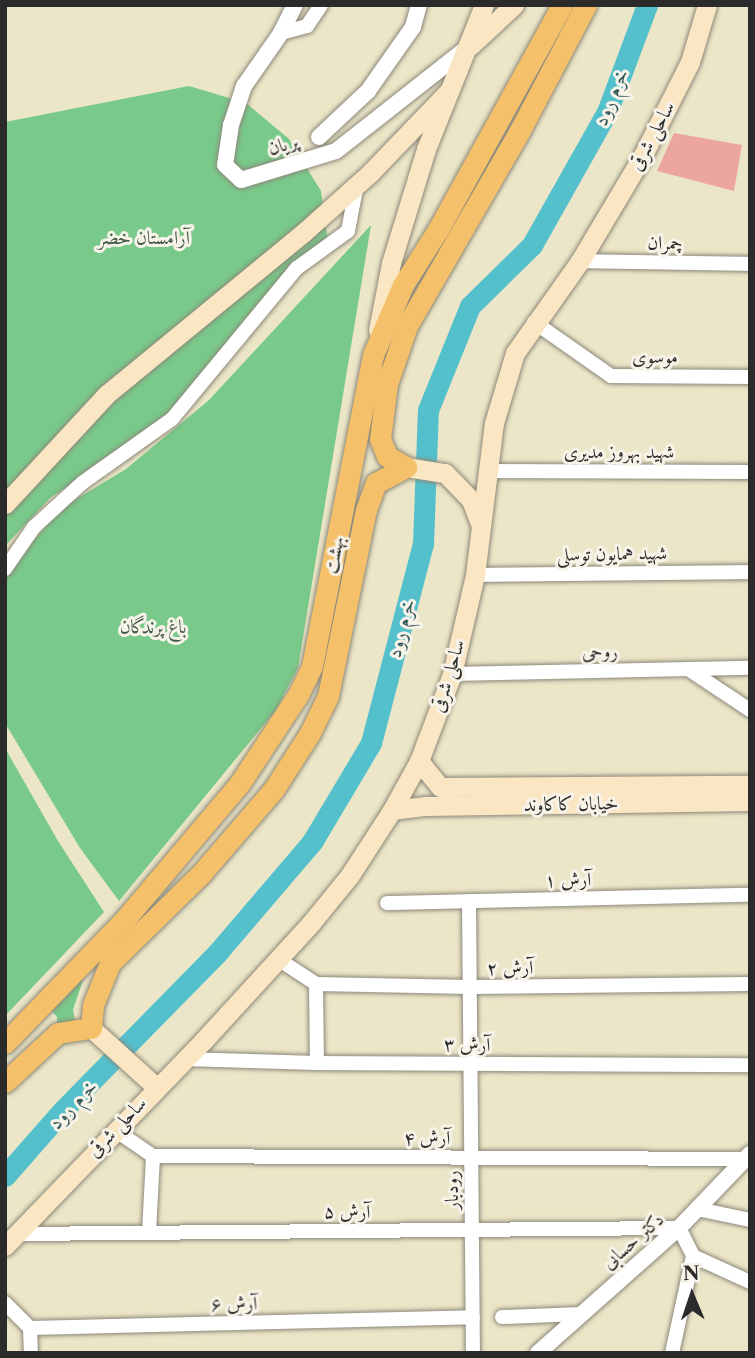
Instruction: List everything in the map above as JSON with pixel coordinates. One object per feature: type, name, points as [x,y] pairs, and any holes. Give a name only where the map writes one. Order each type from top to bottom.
[{"type":"main road","points":[[373,355],[391,263],[426,149],[484,5]]},
{"type":"main road","points":[[468,47],[514,5]]},
{"type":"main road","name":"بهشت","points":[[5,1043],[126,918],[240,783],[276,732],[313,666],[373,355],[403,285],[439,228],[562,5]]},
{"type":"main road","points":[[480,524],[471,500],[445,472],[412,468],[387,456],[380,439],[387,384],[407,326],[519,132],[586,5]]},
{"type":"main road","name":"ساحلی شرقی","points":[[10,1240],[278,959],[350,875],[392,810],[419,761],[452,674],[475,575],[480,524],[502,390],[514,353],[580,261],[642,157],[691,62],[707,5]]},
{"type":"main road","points":[[5,504],[107,394],[358,184],[449,91]]},
{"type":"main road","name":"بهشت","points":[[91,1028],[93,1005],[110,963],[200,875],[274,789],[310,733],[328,696],[341,645],[366,510],[376,483],[412,468]]},
{"type":"main road","points":[[313,666],[341,645]]},
{"type":"main road","points":[[419,761],[439,797]]},
{"type":"main road","name":"خیابان کاکاوند","points":[[392,810],[439,797],[750,785]]},
{"type":"main road","name":"خیابان کاکاوند","points":[[439,797],[750,801]]},
{"type":"main road","points":[[110,963],[126,918]]},
{"type":"main road","points":[[26,1023],[37,1022],[46,1027],[48,1037],[44,1044]]},
{"type":"main road","points":[[5,1082],[58,1033],[91,1028],[156,1087]]},
{"type":"street","name":"پریان","points":[[295,5],[281,33],[244,86],[232,125],[225,165],[241,180],[336,151],[468,47]]},
{"type":"street","points":[[281,33],[307,26],[321,5]]},
{"type":"street","name":"پریان","points":[[319,137],[368,92],[413,27],[419,5]]},
{"type":"street","points":[[5,569],[34,527],[82,483],[172,419],[296,268],[348,231],[358,184]]},
{"type":"street","name":"چمران","points":[[580,261],[750,264]]},
{"type":"street","name":"موسوی","points":[[534,322],[611,376],[750,377]]},
{"type":"street","name":"شهید بهروز مدیری","points":[[488,471],[750,472]]},
{"type":"street","name":"شهید همایون توسلی","points":[[475,575],[750,572]]},
{"type":"street","name":"روحی","points":[[452,674],[750,667]]},
{"type":"street","points":[[688,669],[750,710]]},
{"type":"street","name":"آرش ۱","points":[[387,903],[750,895]]},
{"type":"street","name":"رودبار","points":[[469,901],[473,1353]]},
{"type":"street","points":[[278,959],[316,984],[317,1063]]},
{"type":"street","name":"آرش ۲","points":[[316,984],[470,987],[750,984]]},
{"type":"street","name":"آرش ۳","points":[[184,1059],[317,1063],[750,1065]]},
{"type":"street","points":[[115,1130],[153,1156],[149,1233]]},
{"type":"street","name":"آرش ۴","points":[[153,1156],[749,1158]]},
{"type":"street","name":"دکتر حسابی","points":[[538,1353],[679,1228],[749,1158]]},
{"type":"street","points":[[698,1209],[750,1220]]},
{"type":"street","points":[[675,1352],[693,1256],[679,1228]]},
{"type":"street","name":"آرش ۵","points":[[10,1240],[149,1233],[679,1228]]},
{"type":"street","points":[[693,1256],[750,1282]]},
{"type":"street","points":[[5,1303],[30,1328],[31,1353]]},
{"type":"street","points":[[502,1317],[581,1314]]},
{"type":"street","name":"آرش ۶","points":[[30,1328],[473,1317]]},
{"type":"green space","name":"آرامستان خضر","points":[[189,86],[246,103],[289,139],[321,191],[328,243],[156,428],[50,498],[5,546],[5,122]]},
{"type":"green space","name":"باغ پرندگان","points":[[371,225],[298,668],[276,710],[119,901],[80,848],[5,723],[5,573],[63,507],[126,469],[209,400]]},
{"type":"green space","points":[[5,748],[58,841],[104,912],[5,1016]]},
{"type":"green space","points":[[85,974],[73,1010],[76,1025],[57,1024],[57,1017],[50,1009]]},
{"type":"building","points":[[674,133],[742,145],[734,191],[657,171]]},
{"type":"waterway","name":"خرم رود","points":[[5,1176],[62,1111],[218,952],[312,842],[371,743],[423,544],[428,410],[470,306],[532,245],[607,112],[647,5]]},
{"type":"waterway","name":"خرم رود","points":[[5,1173],[9,1171]]}]
